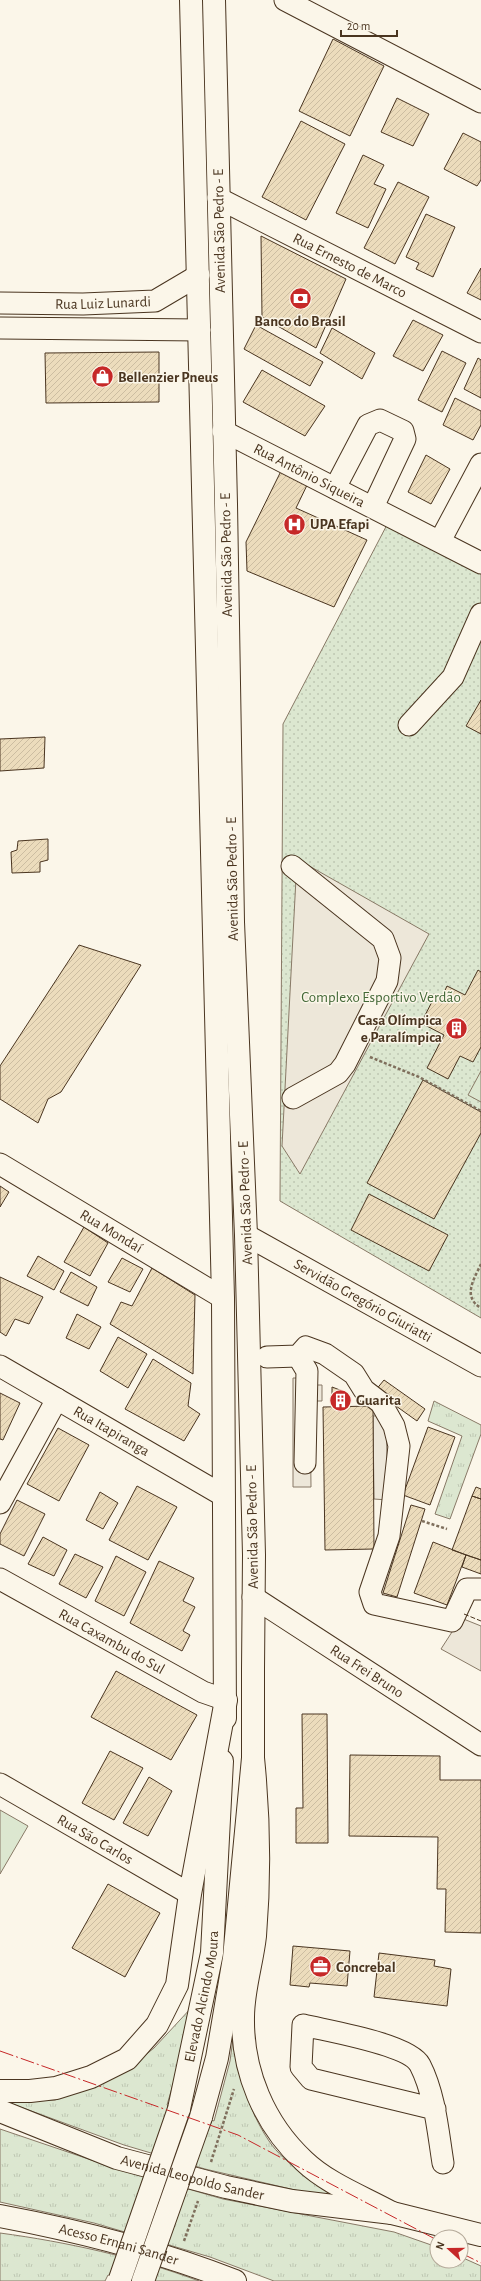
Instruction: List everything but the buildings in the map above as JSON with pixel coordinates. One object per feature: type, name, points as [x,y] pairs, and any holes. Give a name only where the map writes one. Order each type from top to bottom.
[{"type":"main road","name":"Avenida São Pedro - E","points":[[191,0],[199,275],[223,1298],[226,1700]]},
{"type":"main road","name":"Avenida São Pedro - E","points":[[214,0],[223,431],[226,504],[232,922],[246,1235],[253,1597],[253,1758]]},
{"type":"main road","points":[[0,2091],[30,2091],[56,2088],[91,2077],[126,2059],[157,2025],[177,1985],[190,1894],[226,1700]]},
{"type":"main road","name":"Elevado Alcindo Moura","points":[[120,2280],[180,2109],[212,1953],[226,1700]]},
{"type":"main road","points":[[253,1758],[259,1838],[255,1937],[243,2016],[244,2040],[253,2082],[262,2105],[280,2135],[304,2162],[338,2185],[392,2213],[481,2235]]},
{"type":"main road","name":"Elevado Alcindo Moura","points":[[144,2281],[201,2117],[217,2058],[234,1958],[253,1758]]},
{"type":"main road","name":"Avenida Leopoldo Sander","points":[[0,2111],[117,2158],[226,2187],[292,2201],[392,2213]]},
{"type":"main road","name":"Acesso Ernani Sander","points":[[0,2216],[91,2234],[202,2268],[235,2281]]},
{"type":"street","points":[[285,0],[481,102]]},
{"type":"street","name":"Rua Ernesto de Marco","points":[[218,198],[481,332]]},
{"type":"street","name":"Rua Luiz Lunardi","points":[[0,303],[83,304],[155,301],[199,275]]},
{"type":"street","name":"Rua Luiz Lunardi","points":[[0,328],[200,330]]},
{"type":"street","points":[[334,488],[368,425],[380,420],[389,423],[403,431],[405,439],[373,507]]},
{"type":"street","name":"Rua Antônio Siqueira","points":[[223,431],[481,563]]},
{"type":"street","points":[[440,541],[481,464]]},
{"type":"street","points":[[408,725],[452,677],[481,614]]},
{"type":"street","points":[[292,866],[383,940],[390,958],[387,981],[353,1048],[338,1073],[293,1098]]},
{"type":"street","name":"Rua Mondaí","points":[[0,1164],[223,1298]]},
{"type":"street","name":"Servidão Gregório Giuriatti","points":[[246,1235],[481,1366]]},
{"type":"street","points":[[267,1357],[298,1356],[306,1347],[325,1354],[354,1374],[364,1390],[381,1402],[394,1426],[399,1446],[389,1536],[370,1592],[374,1604],[452,1621],[467,1588],[481,1589]]},
{"type":"street","points":[[298,1356],[307,1371],[305,1463]]},
{"type":"street","name":"Rua Itapiranga","points":[[0,1366],[224,1496]]},
{"type":"street","points":[[0,1503],[58,1399]]},
{"type":"street","name":"Rua Caxambu do Sul","points":[[0,1579],[203,1692],[226,1700]]},
{"type":"street","name":"Rua Frei Bruno","points":[[253,1597],[481,1745]]},
{"type":"street","name":"Rua São Carlos","points":[[0,1784],[190,1894]]},
{"type":"street","points":[[435,2109],[312,2079],[302,2066],[303,2025],[396,2047],[420,2064],[435,2109],[443,2163]]},
{"type":"path","points":[[353,1048],[376,1061],[419,1077],[481,1111]]},
{"type":"path","points":[[481,1264],[471,1286],[470,1294],[472,1300],[481,1308]]},
{"type":"path","points":[[422,1521],[447,1530]]},
{"type":"green space","name":"Complexo Esportivo Verdão","points":[[390,519],[481,567],[481,1318],[280,1201],[283,724]]},
{"type":"green space","points":[[481,1071],[481,1102],[468,1095]]},
{"type":"green space","points":[[434,1401],[481,1425],[481,1434],[450,1519],[435,1514],[462,1436],[428,1421]]},
{"type":"green space","points":[[0,1810],[28,1826],[0,1874]]},
{"type":"green space","points":[[192,2007],[183,2050],[167,2105],[214,2121],[230,2061],[233,2039],[242,2079],[250,2105],[269,2141],[293,2166],[342,2201],[205,2169],[124,2145],[4,2101],[55,2100],[123,2073],[154,2048]]},
{"type":"green space","points":[[0,2129],[115,2168],[223,2199],[394,2232],[429,2244],[429,2269],[469,2269],[469,2261],[481,2266],[481,2281],[274,2281],[210,2257],[94,2223],[0,2202]]},
{"type":"green space","points":[[0,2233],[101,2251],[175,2272],[199,2281],[125,2281],[108,2275],[105,2281],[0,2281]]},
{"type":"shaded area","points":[[297,859],[429,934],[300,1174],[282,1146]]},
{"type":"shaded area","points":[[293,1378],[312,1378],[313,1385],[322,1385],[322,1401],[310,1401],[311,1487],[293,1487]]},
{"type":"shaded area","points":[[386,1415],[388,1500],[374,1499],[373,1416]]},
{"type":"shaded area","points":[[461,1618],[481,1626],[481,1671],[441,1649]]},
{"type":"fence","points":[[464,1614],[481,1621]]},
{"type":"power","points":[[0,2051],[238,2135],[429,2236]]},
{"type":"power","points":[[469,2257],[481,2263]]},
{"type":"place","name":"Banco do Brasil","points":[[300,298]]},
{"type":"place","name":"Bellenzier Pneus","points":[[102,377]]},
{"type":"place","name":"UPA Efapi","points":[[294,524]]},
{"type":"place","name":"Casa Olímpica e Paralímpica","points":[[457,1029]]},
{"type":"place","name":"Guarita","points":[[340,1400]]},
{"type":"place","name":"Concrebal","points":[[320,1967]]}]
